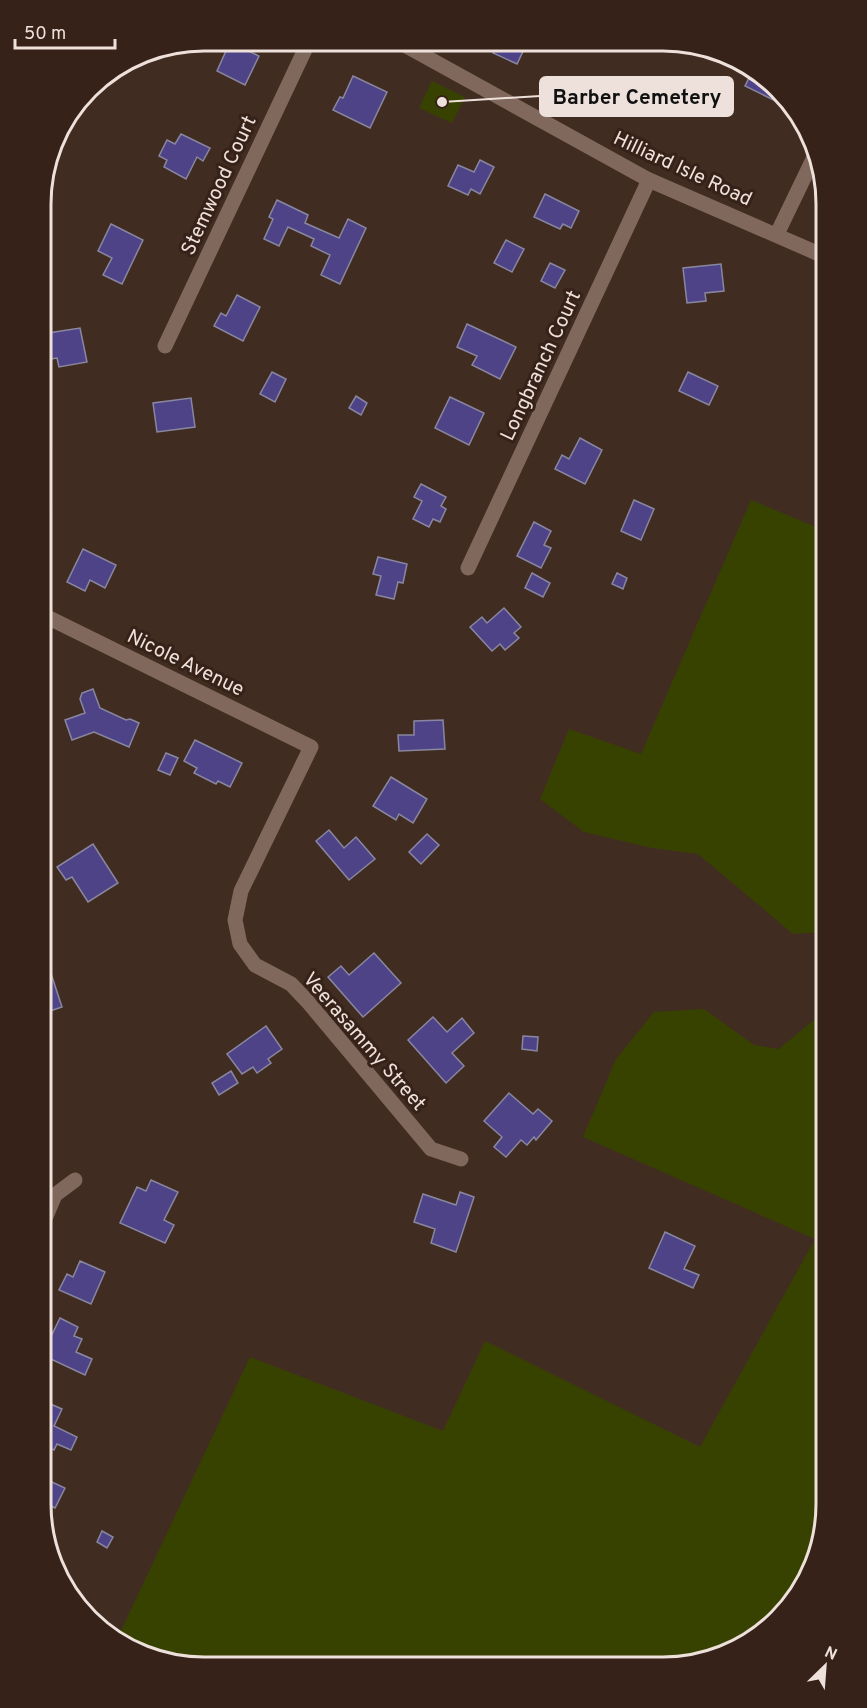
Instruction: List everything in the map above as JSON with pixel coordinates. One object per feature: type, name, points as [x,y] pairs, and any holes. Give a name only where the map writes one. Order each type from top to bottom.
[{"type":"street","name":"Stemwood Court","points":[[165,346],[304,51]]},
{"type":"street","name":"Hilliard Isle Road","points":[[429,51],[649,180],[816,252]]},
{"type":"street","points":[[777,234],[810,164]]},
{"type":"street","name":"Longbranch Court","points":[[468,568],[649,180]]},
{"type":"street","name":"Nicole Avenue","points":[[51,619],[311,747]]},
{"type":"street","name":"Veerasammy Street","points":[[311,747],[241,891],[235,920],[240,945],[255,965],[291,984],[297,990],[431,1149],[461,1159]]},
{"type":"street","points":[[51,1205],[55,1196],[75,1180]]},
{"type":"green space","points":[[432,81],[465,97],[452,123],[419,108]]},
{"type":"green space","points":[[751,500],[816,527],[816,933],[793,934],[698,854],[652,848],[584,832],[540,799],[569,729],[641,754]]},
{"type":"green space","points":[[704,1009],[754,1045],[779,1049],[816,1018],[816,1514],[813,1534],[804,1563],[796,1580],[778,1605],[764,1619],[731,1641],[693,1654],[663,1657],[204,1657],[184,1656],[155,1649],[120,1632],[250,1357],[443,1431],[485,1341],[700,1447],[815,1239],[583,1137],[616,1059],[654,1012]]},
{"type":"building","points":[[226,51],[249,51],[259,56],[245,85],[217,71]]},
{"type":"building","points":[[494,51],[523,51],[517,64],[493,53]]},
{"type":"building","points":[[353,76],[387,92],[370,128],[333,110],[340,97],[343,98]]},
{"type":"building","points":[[749,78],[776,101],[745,86]]},
{"type":"building","points":[[181,134],[210,148],[203,161],[197,157],[186,179],[164,167],[167,160],[159,156],[167,140],[175,144]]},
{"type":"building","points":[[480,160],[494,167],[480,194],[471,189],[468,195],[448,186],[458,165],[474,172]]},
{"type":"building","points":[[545,194],[579,211],[571,228],[563,224],[560,229],[534,217]]},
{"type":"building","points":[[277,200],[308,215],[305,223],[339,238],[348,219],[366,228],[340,284],[321,275],[330,255],[311,246],[314,239],[288,227],[279,246],[264,239],[273,219],[269,217]]},
{"type":"building","points":[[111,224],[143,240],[122,284],[103,275],[112,258],[98,251]]},
{"type":"building","points":[[506,240],[524,249],[512,272],[494,263]]},
{"type":"building","points":[[550,263],[565,270],[555,288],[541,281]]},
{"type":"building","points":[[721,264],[724,291],[705,293],[706,301],[687,303],[683,268]]},
{"type":"building","points":[[237,295],[260,307],[243,341],[214,326],[221,313],[226,316]]},
{"type":"building","points":[[467,324],[516,347],[500,379],[472,365],[477,356],[457,347]]},
{"type":"building","points":[[80,328],[87,362],[59,367],[57,358],[51,359],[51,333]]},
{"type":"building","points":[[272,372],[286,379],[275,402],[260,394]]},
{"type":"building","points":[[688,372],[718,386],[709,405],[679,391]]},
{"type":"building","points":[[356,396],[367,403],[361,415],[349,408]]},
{"type":"building","points":[[450,397],[484,413],[469,445],[435,428]]},
{"type":"building","points":[[191,398],[195,427],[157,432],[153,403]]},
{"type":"building","points":[[580,438],[602,450],[585,484],[555,469],[562,455],[569,459]]},
{"type":"building","points":[[421,484],[446,497],[441,506],[446,509],[440,522],[433,519],[429,527],[413,519],[422,501],[414,497]]},
{"type":"building","points":[[634,500],[654,509],[641,540],[621,531]]},
{"type":"building","points":[[534,522],[551,531],[544,545],[551,548],[541,568],[517,556]]},
{"type":"building","points":[[83,549],[116,565],[105,588],[90,580],[85,591],[67,582]]},
{"type":"building","points":[[378,557],[407,564],[403,583],[398,582],[394,599],[376,595],[381,576],[373,574]]},
{"type":"building","points":[[532,573],[550,583],[543,597],[525,588]]},
{"type":"building","points":[[617,573],[627,578],[623,589],[612,584]]},
{"type":"building","points":[[504,608],[521,627],[514,633],[519,638],[505,650],[500,644],[492,651],[470,627],[482,617],[487,623]]},
{"type":"building","points":[[93,689],[100,708],[126,720],[130,719],[139,723],[129,747],[94,732],[72,740],[65,720],[85,713],[80,699],[82,693]]},
{"type":"building","points":[[443,720],[445,749],[399,751],[398,735],[414,735],[414,721]]},
{"type":"building","points":[[195,740],[242,763],[230,787],[218,781],[216,784],[194,773],[197,768],[184,761]]},
{"type":"building","points":[[166,753],[178,758],[170,775],[158,770]]},
{"type":"building","points":[[391,777],[427,799],[413,823],[399,814],[396,820],[373,806]]},
{"type":"building","points":[[329,830],[344,848],[356,837],[375,859],[349,880],[316,841]]},
{"type":"building","points":[[427,834],[439,845],[421,864],[409,852]]},
{"type":"building","points":[[93,844],[118,883],[88,902],[72,877],[66,880],[57,867]]},
{"type":"building","points":[[374,953],[401,983],[363,1017],[328,977],[341,966],[349,975]]},
{"type":"building","points":[[51,973],[62,1007],[51,1011]]},
{"type":"building","points":[[433,1017],[447,1032],[462,1018],[474,1033],[452,1053],[464,1066],[446,1083],[408,1040]]},
{"type":"building","points":[[266,1026],[282,1049],[268,1059],[271,1063],[257,1073],[253,1067],[242,1074],[227,1054]]},
{"type":"building","points":[[523,1036],[538,1037],[537,1051],[522,1049]]},
{"type":"building","points":[[231,1071],[238,1083],[219,1095],[212,1083]]},
{"type":"building","points":[[509,1093],[533,1114],[538,1109],[552,1121],[536,1140],[534,1137],[527,1145],[521,1140],[506,1157],[494,1147],[502,1137],[484,1121]]},
{"type":"building","points":[[151,1180],[178,1192],[164,1220],[174,1225],[165,1243],[120,1223],[137,1187],[146,1191]]},
{"type":"building","points":[[460,1192],[474,1197],[456,1252],[431,1243],[435,1229],[414,1222],[423,1194],[456,1205]]},
{"type":"building","points":[[665,1232],[695,1246],[684,1269],[699,1275],[693,1288],[649,1268]]},
{"type":"building","points":[[80,1261],[105,1272],[91,1304],[59,1290],[67,1274],[73,1277]]},
{"type":"building","points":[[60,1318],[78,1327],[74,1336],[82,1339],[76,1352],[92,1359],[85,1375],[51,1359],[51,1336]]},
{"type":"building","points":[[51,1404],[62,1409],[54,1426],[77,1437],[71,1450],[57,1444],[54,1450],[51,1449]]},
{"type":"building","points":[[52,1482],[65,1488],[55,1508],[51,1506]]},
{"type":"building","points":[[102,1531],[113,1537],[107,1548],[97,1542]]},
{"type":"place","name":"Barber Cemetery","points":[[442,102]]}]
